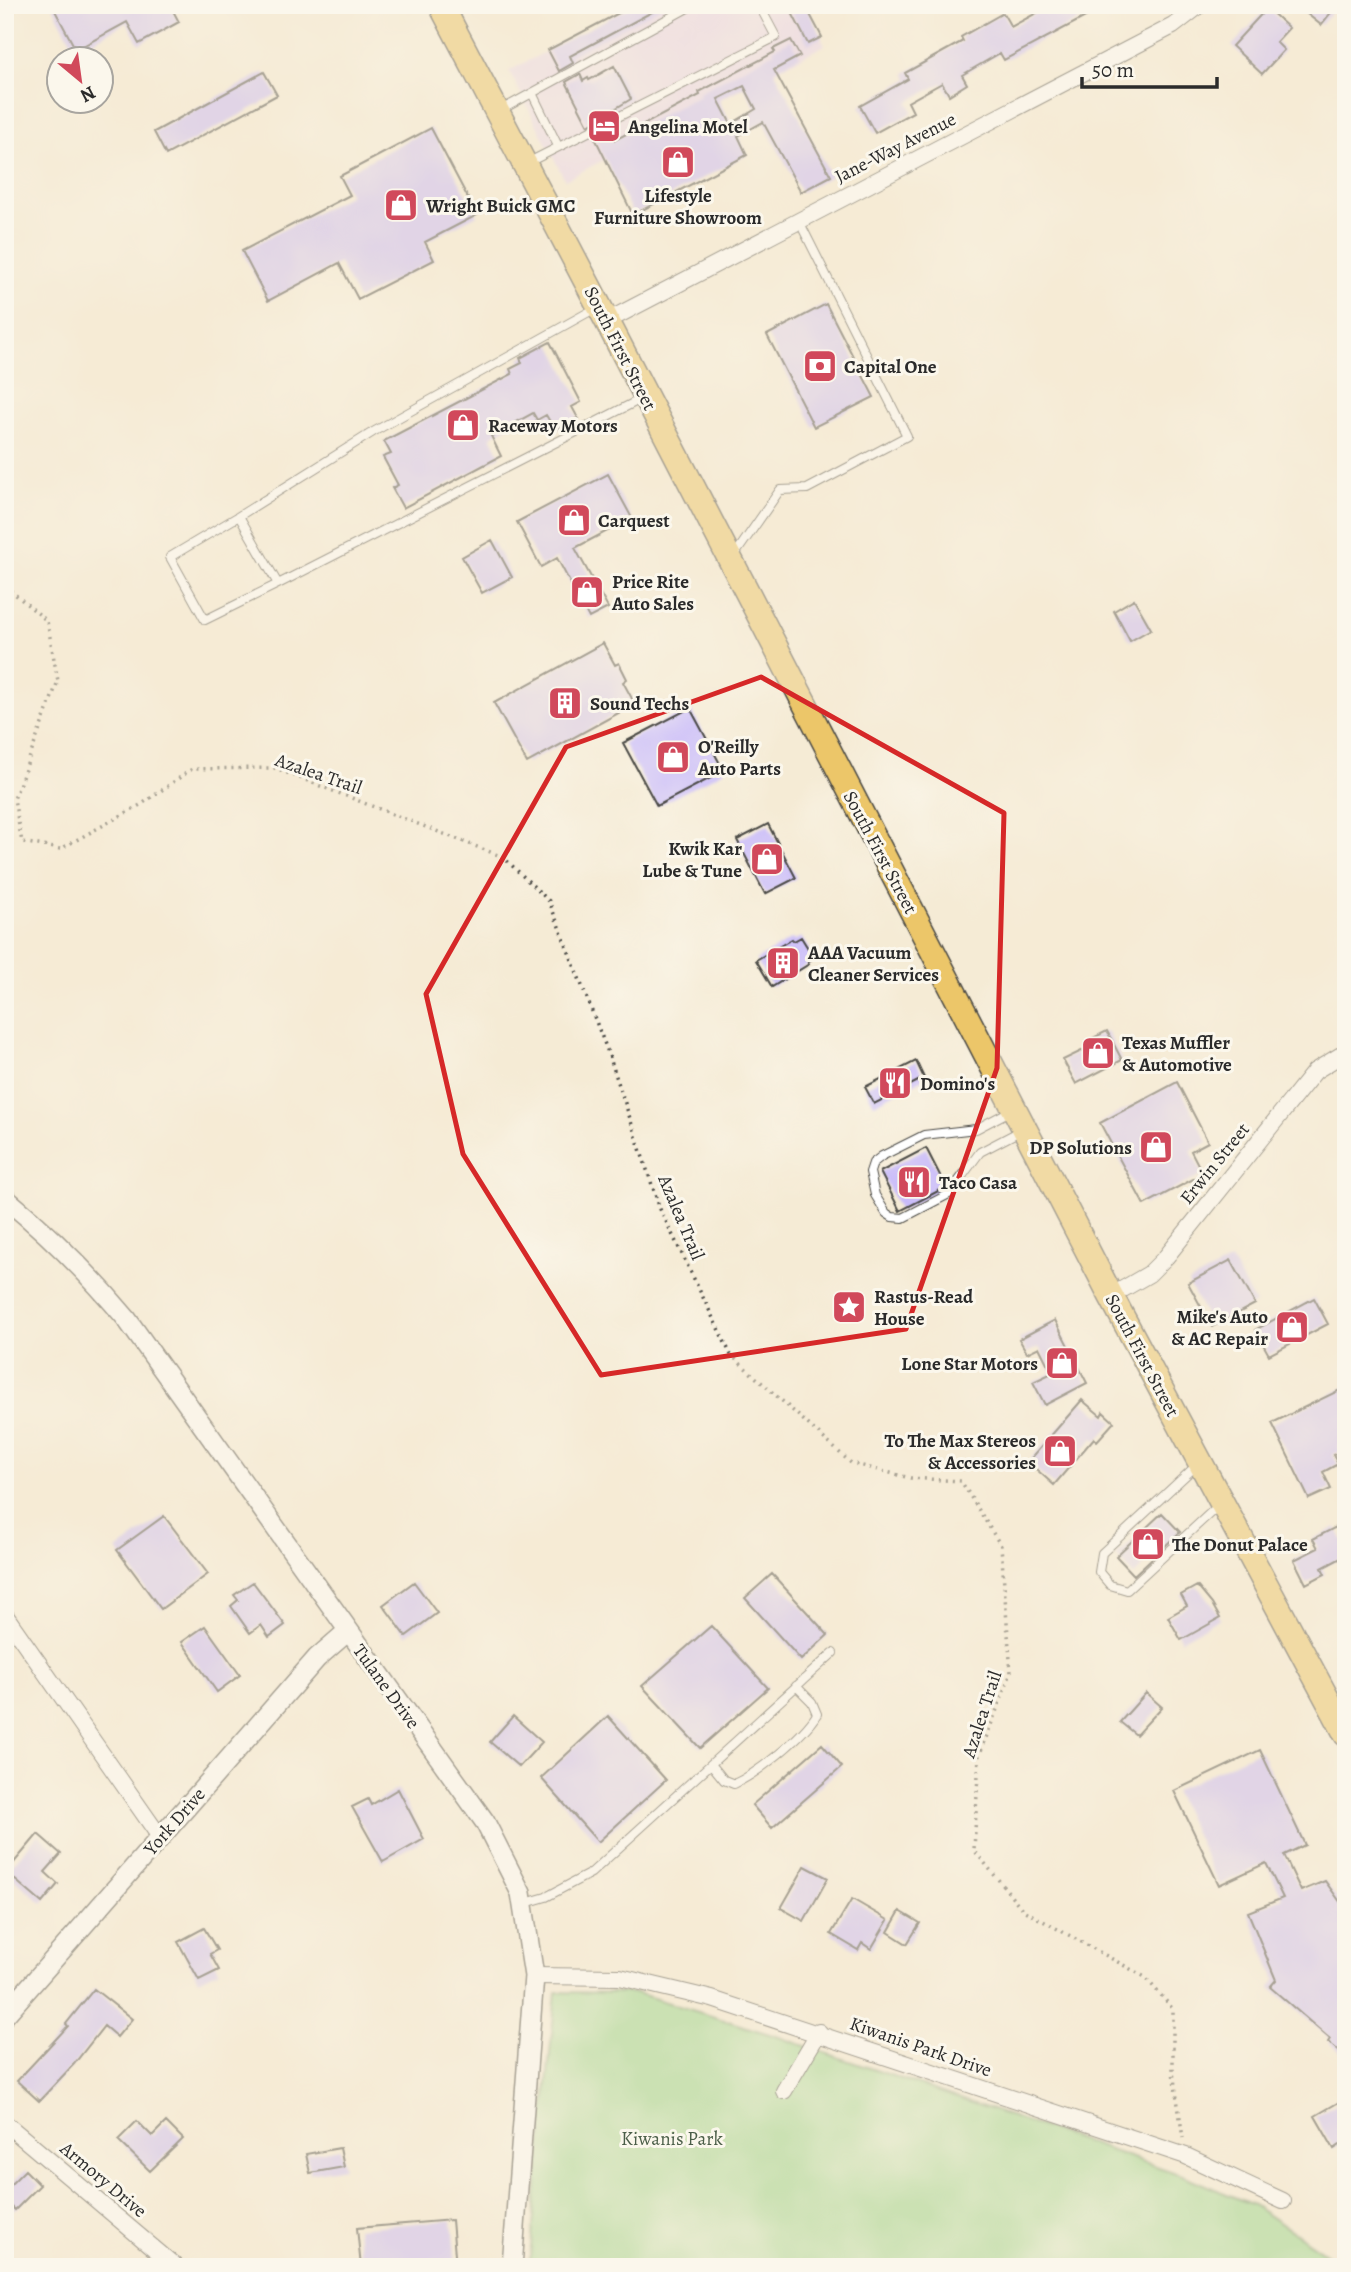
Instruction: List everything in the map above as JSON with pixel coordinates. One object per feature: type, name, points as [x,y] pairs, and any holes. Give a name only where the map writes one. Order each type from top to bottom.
[{"type":"main road","name":"South First Street","points":[[441,5],[1111,1296],[1346,1734]]},
{"type":"street","name":"Jane-Way Avenue","points":[[603,314],[799,221],[1173,26],[1200,5]]},
{"type":"street","name":"Erwin Street","points":[[1111,1296],[1149,1274],[1166,1257],[1315,1070],[1346,1052]]},
{"type":"street","name":"Tulane Drive","points":[[5,1198],[65,1251],[98,1284],[126,1318],[485,1822],[520,1894],[534,1976],[512,2267]]},
{"type":"street","points":[[5,1615],[160,1837]]},
{"type":"street","name":"York Drive","points":[[5,2015],[317,1658],[348,1631]]},
{"type":"street","name":"Kiwanis Park Drive","points":[[534,1976],[621,1977],[712,1999],[819,2032],[1186,2156],[1283,2202]]},
{"type":"street","points":[[784,2091],[819,2032]]},
{"type":"street","name":"Armory Drive","points":[[5,2123],[176,2267]]},
{"type":"lane","points":[[497,112],[693,5]]},
{"type":"lane","points":[[524,164],[776,37],[759,5]]},
{"type":"lane","points":[[532,93],[558,146]]},
{"type":"lane","points":[[730,561],[780,491],[807,489],[907,436],[799,221]]},
{"type":"lane","points":[[603,314],[373,432],[170,557],[205,620],[646,396]]},
{"type":"lane","points":[[239,516],[278,584]]},
{"type":"lane","points":[[1020,1119],[979,1152],[949,1194],[903,1218],[892,1217],[886,1213],[875,1195],[870,1172],[873,1163],[882,1156],[924,1135],[976,1129],[1020,1119]]},
{"type":"lane","points":[[1201,1461],[1102,1553],[1098,1572],[1110,1585],[1127,1590],[1222,1502]]},
{"type":"lane","points":[[522,1904],[546,1897],[590,1873],[833,1653]]},
{"type":"lane","points":[[710,1764],[724,1780],[734,1784],[748,1777],[810,1726],[817,1714],[812,1702],[796,1686]]},
{"type":"path","name":"Azalea Trail","points":[[5,586],[47,621],[58,681],[14,799],[22,842],[60,849],[142,803],[192,769],[274,768],[502,858],[549,901],[609,1055],[660,1209],[731,1354],[851,1463],[910,1478],[961,1480],[1001,1546],[1011,1672],[979,1756],[974,1850],[1023,1910],[1145,1977],[1172,2009],[1173,2072],[1186,2156]]},
{"type":"highlighted area","points":[[761,677],[1004,813],[997,1068],[906,1329],[601,1375],[463,1154],[426,994],[566,747]]},
{"type":"shaded area","name":"Angelina Motel","points":[[634,5],[804,5],[825,45],[565,180],[509,71]]},
{"type":"green space","name":"Kiwanis Park","points":[[556,1992],[637,1993],[779,2037],[1182,2175],[1253,2205],[1346,2267],[529,2267]]},
{"type":"building","points":[[52,5],[170,5],[179,22],[139,44],[127,22],[83,46],[74,46]]},
{"type":"building","points":[[634,5],[665,5],[570,56],[573,63],[559,71],[548,50]]},
{"type":"building","points":[[788,5],[805,5],[822,37],[808,44]]},
{"type":"building","points":[[1051,5],[1108,5],[1004,60],[1000,53],[962,75],[967,84],[949,95],[942,83],[908,102],[913,112],[875,133],[860,106],[908,79],[905,73],[963,41],[961,37],[1003,13],[1011,27]]},
{"type":"building","points":[[1296,5],[1337,5],[1321,25]]},
{"type":"building","points":[[1267,8],[1289,28],[1276,42],[1284,50],[1262,74],[1232,46]]},
{"type":"building","points":[[791,40],[800,56],[774,70],[831,176],[801,192],[763,122],[738,136],[747,155],[633,215],[594,136],[609,129],[615,140],[775,52],[773,49]],"holes":[[[744,86],[756,109],[731,124],[718,99]]]},
{"type":"building","points":[[614,66],[631,99],[588,125],[566,82],[580,74],[583,81],[588,78],[589,80]]},
{"type":"building","points":[[264,72],[277,95],[166,155],[154,132]]},
{"type":"building","name":"Wright Buick GMC","points":[[431,128],[477,215],[425,242],[434,260],[358,299],[339,263],[268,301],[242,251],[350,195],[340,176]]},
{"type":"building","name":"Capital One","points":[[826,304],[874,397],[814,427],[767,335]]},
{"type":"building","name":"Raceway Motors","points":[[550,342],[581,402],[572,407],[578,418],[555,430],[546,415],[537,420],[533,413],[491,436],[501,456],[403,508],[392,488],[398,485],[383,457],[391,454],[384,441],[512,374],[510,369],[522,363],[520,358]]},
{"type":"building","name":"Carquest","points":[[608,474],[632,518],[575,548],[608,608],[589,618],[557,558],[541,567],[517,522]]},
{"type":"building","points":[[492,540],[512,577],[482,593],[462,557]]},
{"type":"building","points":[[1134,599],[1151,629],[1130,641],[1114,611]]},
{"type":"building","name":"Sound Techs","points":[[603,643],[615,665],[619,663],[627,679],[623,682],[635,704],[527,763],[494,703]]},
{"type":"building","name":"O'Reilly Auto Parts","points":[[690,708],[724,771],[657,806],[623,743]]},
{"type":"building","name":"Kwik Kar Lube & Tune","points":[[768,824],[796,878],[765,894],[737,840]]},
{"type":"building","name":"AAA Vacuum Cleaner Services","points":[[801,937],[814,958],[772,987],[756,960],[792,939],[794,941]]},
{"type":"building","name":"Texas Muffler & Automotive","points":[[1107,1031],[1122,1060],[1076,1084],[1063,1060],[1092,1046],[1089,1040]]},
{"type":"building","name":"Domino's","points":[[916,1061],[924,1078],[874,1104],[865,1087]]},
{"type":"building","name":"DP Solutions","points":[[1177,1082],[1208,1142],[1191,1151],[1203,1174],[1144,1205],[1100,1123]]},
{"type":"building","name":"Taco Casa","points":[[926,1148],[946,1187],[900,1211],[880,1172]]},
{"type":"building","points":[[1231,1260],[1255,1304],[1212,1327],[1188,1283]]},
{"type":"building","name":"Mike's Auto & AC Repair","points":[[1314,1298],[1328,1324],[1269,1355],[1255,1330]]},
{"type":"building","name":"Lone Star Motors","points":[[1055,1320],[1087,1383],[1045,1405],[1033,1382],[1052,1373],[1039,1347],[1027,1353],[1019,1339]]},
{"type":"building","points":[[1346,1387],[1346,1442],[1338,1446],[1341,1451],[1333,1455],[1338,1464],[1323,1472],[1331,1489],[1309,1499],[1272,1423]]},
{"type":"building","name":"To The Max Stereos & Accessories","points":[[1082,1400],[1101,1416],[1103,1412],[1114,1422],[1097,1441],[1094,1438],[1054,1485],[1028,1462]]},
{"type":"building","name":"The Donut Palace","points":[[1162,1513],[1180,1532],[1134,1575],[1116,1556]]},
{"type":"building","points":[[164,1516],[208,1574],[161,1609],[117,1550]]},
{"type":"building","points":[[1336,1527],[1346,1545],[1346,1549],[1341,1552],[1343,1557],[1322,1568],[1325,1574],[1306,1584],[1294,1560],[1318,1548],[1313,1539]]},
{"type":"building","points":[[772,1574],[828,1635],[801,1660],[745,1598]]},
{"type":"building","points":[[253,1582],[285,1625],[269,1637],[261,1625],[250,1633],[231,1606],[238,1600],[234,1595]]},
{"type":"building","points":[[414,1582],[437,1613],[406,1636],[383,1605]]},
{"type":"building","points":[[1197,1586],[1220,1618],[1181,1640],[1168,1617],[1187,1606],[1181,1595]]},
{"type":"building","points":[[205,1626],[240,1675],[217,1692],[182,1642]]},
{"type":"building","points":[[711,1626],[768,1688],[700,1748],[642,1686]]},
{"type":"building","points":[[1146,1693],[1162,1707],[1136,1735],[1120,1722]]},
{"type":"building","points":[[513,1716],[542,1742],[519,1767],[490,1742]]},
{"type":"building","points":[[608,1716],[666,1780],[598,1842],[541,1778]]},
{"type":"building","points":[[822,1744],[842,1767],[772,1828],[752,1805]]},
{"type":"building","points":[[1260,1750],[1305,1845],[1284,1855],[1301,1891],[1325,1881],[1346,1910],[1346,2057],[1328,2042],[1330,2039],[1270,1987],[1276,1980],[1248,1912],[1283,1898],[1266,1863],[1219,1885],[1174,1791]]},
{"type":"building","points":[[398,1789],[424,1839],[383,1862],[352,1807],[368,1799],[371,1805]]},
{"type":"building","points":[[38,1834],[61,1854],[45,1872],[58,1884],[42,1903],[6,1872]]},
{"type":"building","points":[[805,1866],[828,1878],[804,1921],[781,1908]]},
{"type":"building","points":[[852,1899],[888,1920],[871,1949],[862,1943],[858,1950],[831,1934]]},
{"type":"building","points":[[900,1911],[920,1923],[907,1944],[888,1932]]},
{"type":"building","points":[[204,1928],[217,1950],[210,1954],[219,1970],[199,1980],[178,1942]]},
{"type":"building","points":[[94,1989],[132,2019],[117,2037],[104,2026],[74,2064],[39,2101],[17,2081],[68,2026],[66,2024]]},
{"type":"building","points":[[1346,2098],[1346,2141],[1334,2149],[1315,2116]]},
{"type":"building","points":[[137,2121],[152,2136],[166,2122],[183,2139],[150,2171],[118,2140]]},
{"type":"building","points":[[340,2148],[344,2167],[310,2173],[306,2154]]},
{"type":"building","points":[[25,2170],[40,2185],[15,2210],[5,2200],[5,2190]]},
{"type":"building","points":[[452,2220],[456,2267],[361,2267],[357,2228]]},
{"type":"place","name":"Angelina Motel","points":[[604,126]]},
{"type":"place","name":"Lifestyle Furniture Showroom","points":[[678,162]]},
{"type":"place","name":"Wright Buick GMC","points":[[401,205]]},
{"type":"place","name":"Capital One","points":[[820,366]]},
{"type":"place","name":"Raceway Motors","points":[[463,425]]},
{"type":"place","name":"Carquest","points":[[574,520]]},
{"type":"place","name":"Price Rite Auto Sales","points":[[587,592]]},
{"type":"place","name":"Sound Techs","points":[[565,703]]},
{"type":"place","name":"O'Reilly Auto Parts","points":[[673,757]]},
{"type":"place","name":"Kwik Kar Lube & Tune","points":[[767,859]]},
{"type":"place","name":"AAA Vacuum Cleaner Services","points":[[783,963]]},
{"type":"place","name":"Texas Muffler & Automotive","points":[[1098,1053]]},
{"type":"place","name":"Domino's","points":[[895,1083]]},
{"type":"place","name":"DP Solutions","points":[[1156,1147]]},
{"type":"place","name":"Taco Casa","points":[[914,1182]]},
{"type":"place","name":"Rastus-Read House","points":[[849,1307]]},
{"type":"place","name":"Mike's Auto & AC Repair","points":[[1292,1327]]},
{"type":"place","name":"Lone Star Motors","points":[[1062,1363]]},
{"type":"place","name":"To The Max Stereos & Accessories","points":[[1060,1451]]},
{"type":"place","name":"The Donut Palace","points":[[1148,1544]]}]
